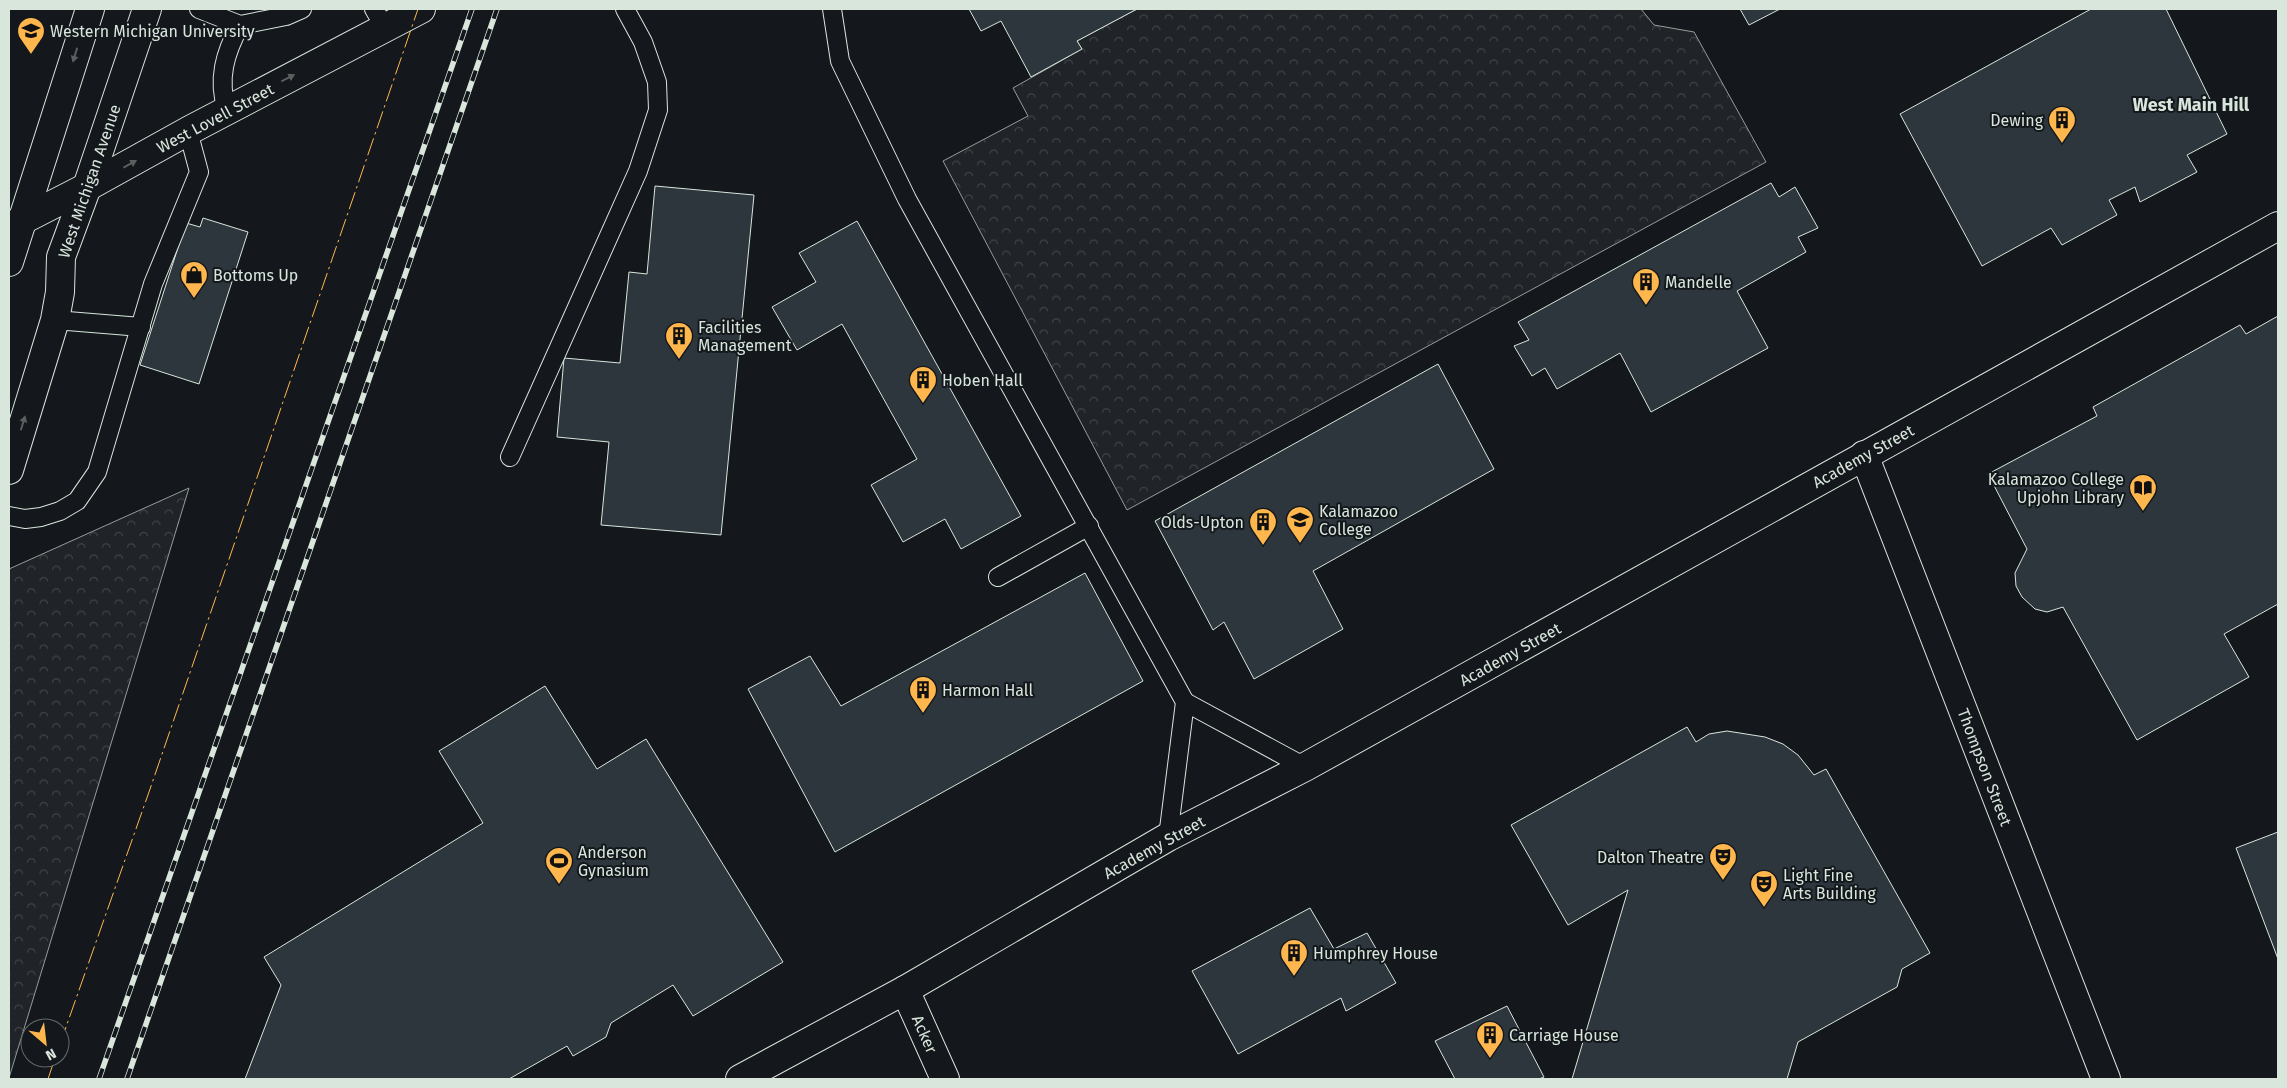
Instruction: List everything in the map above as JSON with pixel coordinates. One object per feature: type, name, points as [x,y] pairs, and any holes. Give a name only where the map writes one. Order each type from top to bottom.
[{"type":"street","points":[[9,262],[14,225],[90,9]]},
{"type":"street","name":"West Michigan Avenue","points":[[9,470],[55,320],[60,292],[62,257],[147,9]]},
{"type":"street","name":"West Lovell Street","points":[[14,225],[227,110],[380,19],[421,9]]},
{"type":"street","name":"Academy Street","points":[[740,1079],[905,990],[1168,837],[1305,767],[2278,226]]},
{"type":"street","name":"Thompson Street","points":[[1864,455],[2106,1079]]},
{"type":"street","name":"Acker","points":[[905,990],[945,1079]]},
{"type":"lane","points":[[199,9],[240,25],[286,16],[302,9]]},
{"type":"lane","points":[[510,457],[638,171],[658,110],[657,82],[643,42],[625,9]]},
{"type":"lane","points":[[832,9],[840,61],[907,199],[1185,702],[1305,767]]},
{"type":"lane","points":[[227,110],[222,94],[223,62],[240,25]]},
{"type":"lane","points":[[9,516],[25,519],[41,518],[60,511],[77,501],[97,472],[153,284],[199,172],[188,131]]},
{"type":"lane","points":[[55,320],[141,327]]},
{"type":"lane","points":[[998,577],[1089,526]]},
{"type":"lane","points":[[1168,837],[1185,702]]},
{"type":"green space","points":[[1137,9],[1641,9],[1654,25],[1694,32],[1766,162],[1127,510],[943,161],[1028,116],[1013,88],[1082,49],[1077,41]]},
{"type":"green space","points":[[189,488],[27,1018],[20,1018],[20,1042],[9,1078],[9,569]]},
{"type":"building","points":[[969,9],[1137,9],[1077,41],[1082,49],[1031,77],[1001,21],[981,31]]},
{"type":"building","points":[[1740,9],[1780,9],[1749,25]]},
{"type":"building","name":"Dewing","points":[[2091,9],[2166,9],[2227,134],[2187,155],[2197,172],[2140,202],[2135,187],[2109,200],[2117,215],[2062,245],[2051,228],[1982,266],[1900,114]]},
{"type":"building","name":"Mandelle","points":[[1771,183],[1779,197],[1795,187],[1818,228],[1798,237],[1806,252],[1737,291],[1768,348],[1651,412],[1620,353],[1557,389],[1545,368],[1532,376],[1514,346],[1529,340],[1518,322]]},
{"type":"building","name":"Facilities Management","points":[[655,186],[754,195],[721,535],[601,525],[609,442],[557,437],[564,358],[620,363],[629,272],[647,274]]},
{"type":"building","name":"Bottoms Up","points":[[203,218],[248,232],[199,384],[140,365],[186,223],[200,227]]},
{"type":"building","name":"Hoben Hall","points":[[857,221],[1021,516],[961,549],[945,519],[903,542],[871,485],[917,459],[842,324],[797,350],[772,307],[816,282],[799,253]]},
{"type":"building","name":"Kalamazoo College Upjohn Library","points":[[2278,316],[2278,604],[2224,634],[2249,677],[2137,740],[2063,607],[2047,612],[2035,609],[2022,597],[2016,586],[2015,573],[2027,549],[1988,474],[2097,416],[2093,407],[2240,325],[2246,334]]},
{"type":"building","name":"Olds-Upton","points":[[1438,364],[1494,469],[1313,571],[1343,629],[1254,679],[1224,622],[1213,630],[1155,521]]},
{"type":"building","name":"Harmon Hall","points":[[1085,573],[1143,681],[835,852],[748,689],[810,656],[841,706]]},
{"type":"building","name":"Anderson Gynasium","points":[[545,686],[597,769],[646,739],[783,962],[693,1016],[673,985],[611,1023],[606,1037],[573,1056],[567,1046],[509,1079],[245,1079],[281,985],[264,957],[483,823],[439,751]]},
{"type":"building","name":"Light Fine Arts Building","points":[[1687,727],[1696,742],[1709,734],[1727,731],[1765,737],[1783,744],[1798,755],[1814,775],[1826,769],[1930,953],[1902,969],[1897,987],[1798,1042],[1787,1079],[1572,1079],[1628,890],[1568,925],[1511,825]]},
{"type":"building","points":[[2278,832],[2278,959],[2236,848]]},
{"type":"building","name":"Humphrey House","points":[[1310,908],[1334,949],[1367,933],[1396,983],[1346,1011],[1341,998],[1238,1054],[1192,971]]},
{"type":"building","name":"Carriage House","points":[[1507,1006],[1544,1077],[1539,1079],[1455,1079],[1435,1041]]},
{"type":"railway","points":[[99,1079],[472,9]]},
{"type":"railway","points":[[127,1079],[497,9]]},
{"type":"power","points":[[69,1018],[149,792],[418,9]]},
{"type":"power","points":[[48,1079],[52,1068]]},
{"type":"place","name":"Western Michigan University","points":[[31,55]]},
{"type":"place","name":"Dewing","points":[[2062,144]]},
{"type":"place","name":"Bottoms Up","points":[[194,299]]},
{"type":"place","name":"Mandelle","points":[[1646,306]]},
{"type":"place","name":"Facilities Management","points":[[679,360]]},
{"type":"place","name":"Hoben Hall","points":[[923,404]]},
{"type":"place","name":"Kalamazoo College Upjohn Library","points":[[2143,512]]},
{"type":"place","name":"Kalamazoo College","points":[[1300,544]]},
{"type":"place","name":"Olds-Upton","points":[[1263,546]]},
{"type":"place","name":"Harmon Hall","points":[[923,714]]},
{"type":"place","name":"Dalton Theatre","points":[[1723,881]]},
{"type":"place","name":"Anderson Gynasium","points":[[559,885]]},
{"type":"place","name":"Light Fine Arts Building","points":[[1764,908]]},
{"type":"place","name":"Humphrey House","points":[[1294,977]]},
{"type":"place","name":"Carriage House","points":[[1490,1059]]},
{"type":"district","name":"West Main Hill","points":[[2191,105]]}]
